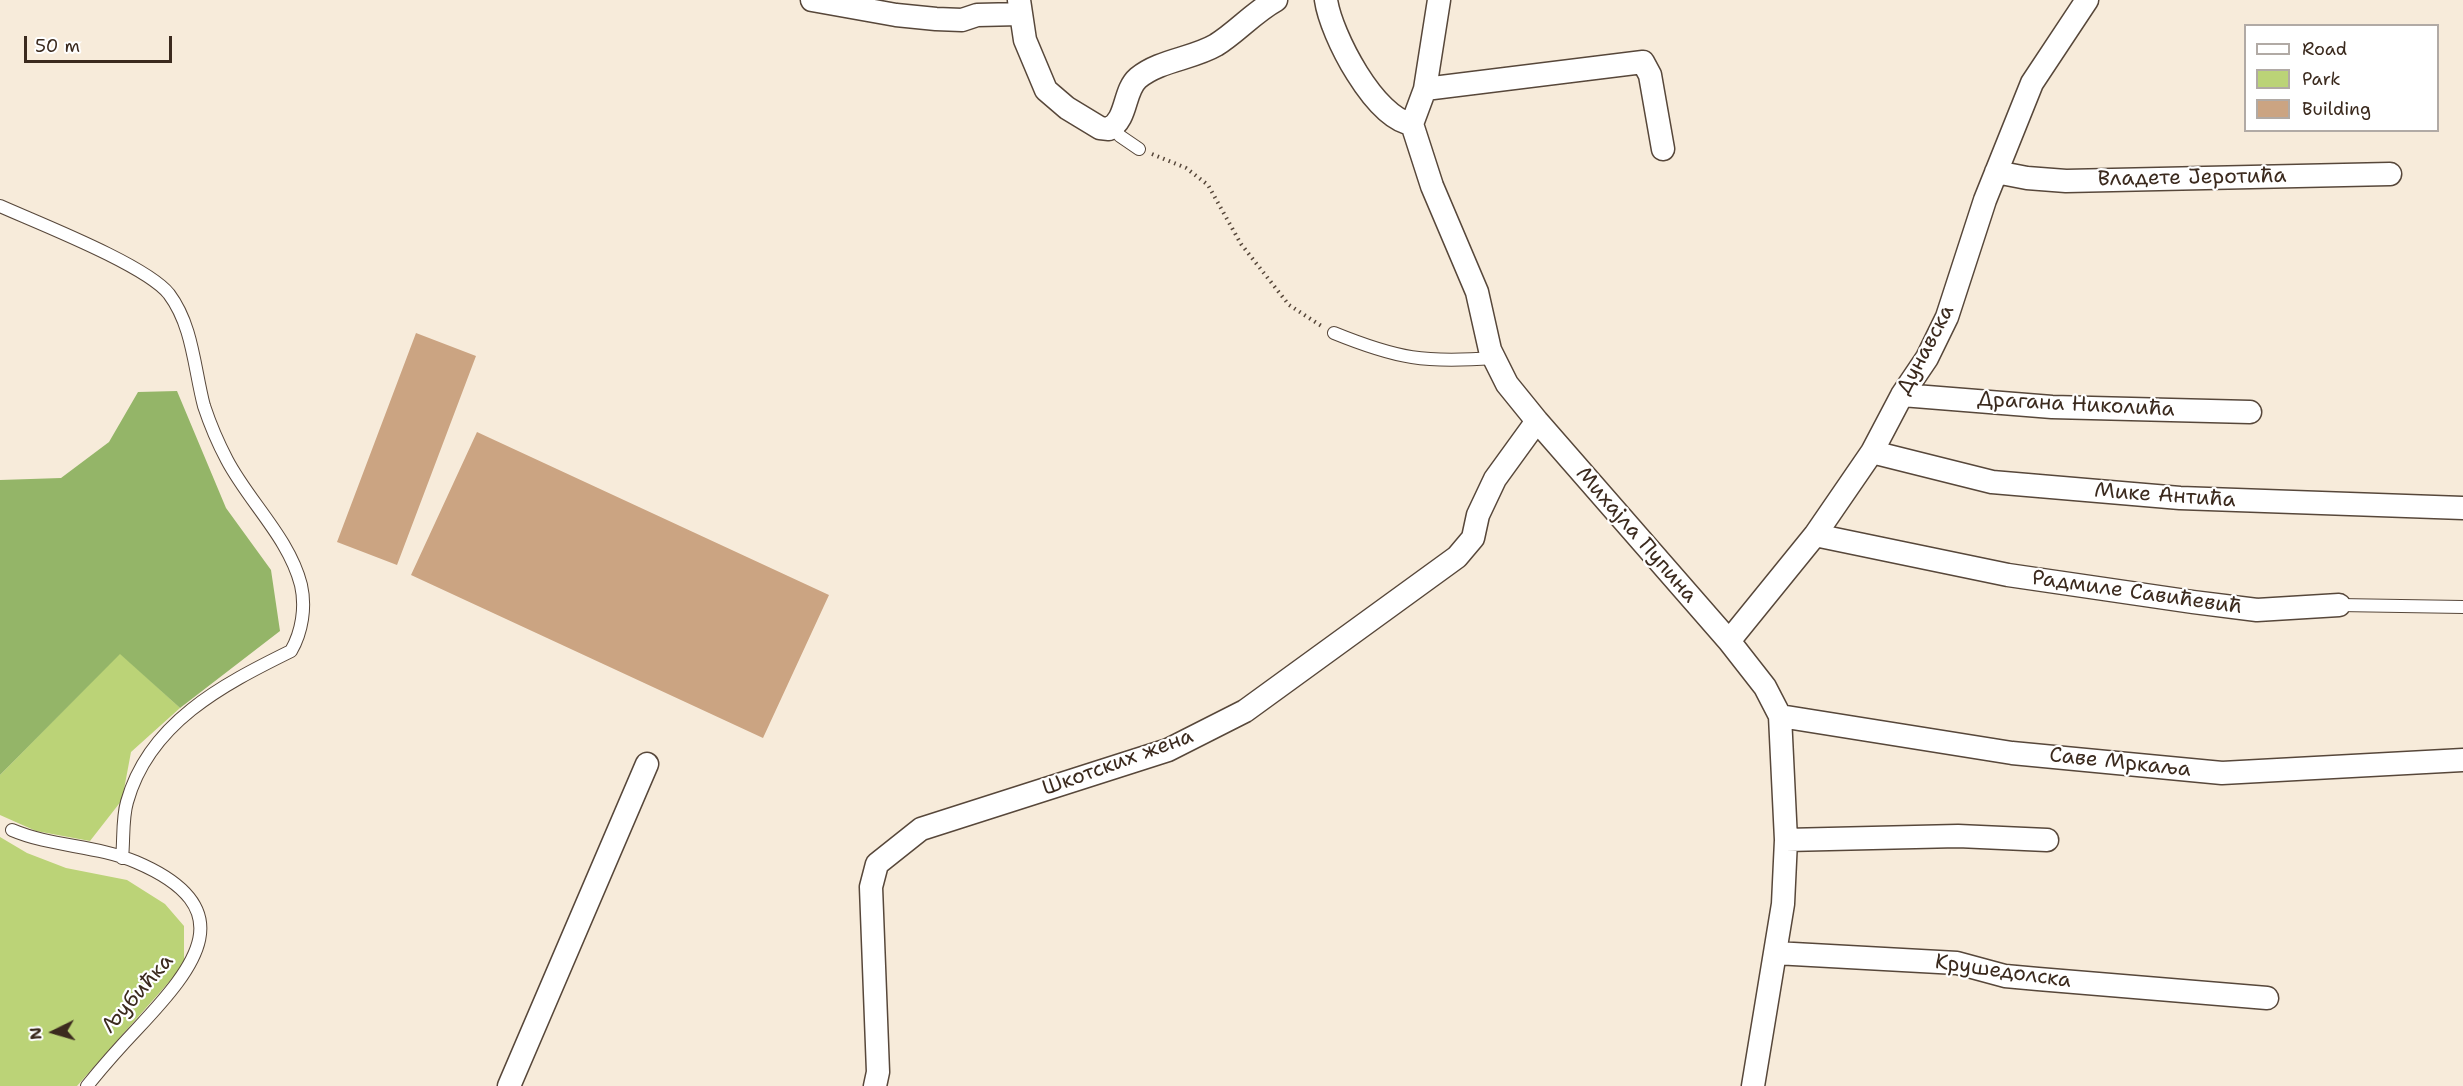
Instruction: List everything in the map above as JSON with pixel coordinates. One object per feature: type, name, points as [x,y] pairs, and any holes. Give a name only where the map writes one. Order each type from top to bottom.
[{"type":"street","points":[[812,0],[896,15],[962,20],[1020,7],[1031,60],[1046,90],[1067,108],[1094,125],[1105,129],[1113,127],[1118,122],[1131,87],[1138,78],[1156,68],[1217,45],[1276,0]]},
{"type":"street","points":[[1326,0],[1342,47],[1367,85],[1388,112],[1398,120],[1412,124],[1425,89],[1439,0]]},
{"type":"street","name":"Дунавска","points":[[1729,641],[1815,535],[1872,452],[1902,395],[1927,358],[1947,317],[1996,172],[2032,83],[2087,0]]},
{"type":"street","points":[[1425,89],[1643,62],[1650,75],[1663,149]]},
{"type":"street","name":"Михајла Пупина","points":[[1412,124],[1432,186],[1477,292],[1493,358],[1507,384],[1729,641],[1765,687],[1780,716],[1786,840],[1783,904],[1753,1086]]},
{"type":"street","name":"Владете Јеротића","points":[[1996,172],[2027,178],[2066,181],[2390,174]]},
{"type":"street","name":"Драгана Николића","points":[[1902,395],[2052,407],[2250,412]]},
{"type":"street","name":"Шкотских жена","points":[[875,1086],[878,1072],[871,887],[877,864],[921,829],[1168,750],[1245,711],[1457,557],[1473,538],[1478,515],[1495,479],[1537,421]]},
{"type":"street","name":"Мике Антића","points":[[1872,452],[1992,482],[2180,498],[2463,508]]},
{"type":"street","name":"Радмиле Савићевић","points":[[1815,535],[2008,575],[2193,602],[2257,610],[2339,605]]},
{"type":"street","name":"Саве Мркаља","points":[[1780,716],[2012,753],[2222,773],[2463,760]]},
{"type":"street","points":[[509,1086],[647,764]]},
{"type":"street","points":[[1786,840],[1958,836],[2047,840]]},
{"type":"street","name":"Крушедолска","points":[[1775,953],[1957,963],[1985,971],[2027,978],[2267,998]]},
{"type":"lane","points":[[1113,127],[1120,136],[1139,148]]},
{"type":"lane","points":[[0,206],[142,273],[168,294],[185,324],[205,407],[227,460],[285,548],[301,587],[303,615],[299,638],[291,651],[189,709],[158,739],[137,774],[126,805],[122,858]]},
{"type":"lane","points":[[1334,333],[1372,348],[1407,358],[1441,361],[1493,358]]},
{"type":"lane","name":"Радмиле Савићевић","points":[[2339,605],[2463,607]]},
{"type":"lane","name":"Љубићка","points":[[12,831],[31,838],[122,858],[154,872],[187,895],[200,929],[198,949],[177,986],[87,1086]]},
{"type":"path","points":[[1139,148],[1186,168],[1208,185],[1241,244],[1289,305],[1334,333]]},
{"type":"green space","points":[[177,391],[226,508],[271,570],[280,631],[180,708],[120,654],[0,775],[0,480],[61,478],[109,442],[138,392]]},
{"type":"green space","points":[[120,653],[180,708],[131,752],[122,800],[90,841],[36,831],[0,815],[0,775]]},
{"type":"green space","points":[[0,837],[27,853],[66,868],[127,880],[165,904],[184,926],[184,965],[77,1086],[0,1086]]},
{"type":"building","points":[[416,333],[476,356],[397,565],[337,542]]},
{"type":"building","points":[[477,432],[829,595],[763,738],[411,575]]}]
